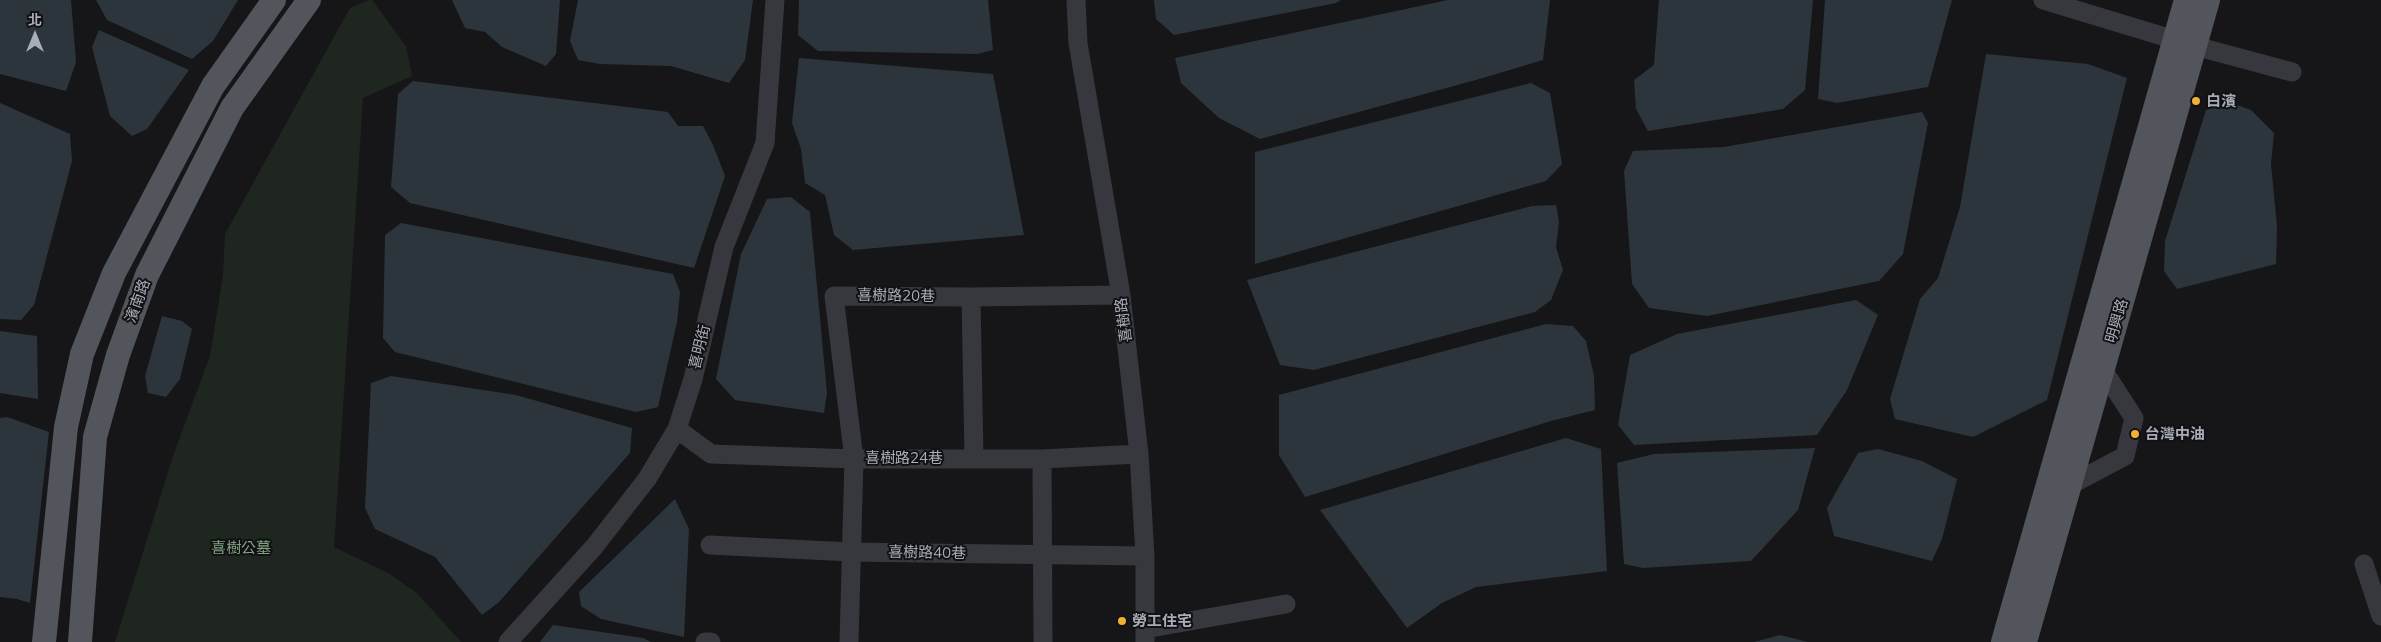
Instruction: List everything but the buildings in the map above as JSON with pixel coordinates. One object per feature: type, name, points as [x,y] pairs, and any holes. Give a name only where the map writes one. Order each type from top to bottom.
[{"type":"main road","name":"濱南路","points":[[44,642],[66,427],[82,354],[114,273],[213,86],[274,0]]},
{"type":"main road","name":"濱南路","points":[[80,642],[95,437],[121,346],[147,275],[232,108],[310,0]]},
{"type":"main road","name":"明興路","points":[[2025,642],[2102,370],[2185,43],[2186,0]]},
{"type":"main road","name":"明興路","points":[[2004,642],[2185,43],[2208,0]]},
{"type":"street","name":"喜明街","points":[[508,642],[594,547],[647,479],[677,429],[692,379],[724,247],[765,143],[775,0]]},
{"type":"street","name":"喜樹路","points":[[1076,0],[1078,43],[1122,295],[1140,454],[1145,556],[1145,636]]},
{"type":"street","points":[[2043,0],[2185,43],[2292,72]]},
{"type":"street","name":"喜樹路20巷","points":[[854,458],[834,296],[1122,295]]},
{"type":"street","points":[[971,297],[974,458]]},
{"type":"street","points":[[2070,485],[2125,456],[2134,418],[2102,370]]},
{"type":"street","name":"喜樹路24巷","points":[[677,429],[711,454],[854,458],[1042,459],[1140,454]]},
{"type":"street","points":[[849,642],[854,458]]},
{"type":"street","points":[[1042,459],[1043,642]]},
{"type":"street","name":"喜樹路40巷","points":[[710,545],[851,552],[1145,556]]},
{"type":"street","points":[[2364,564],[2381,616]]},
{"type":"street","points":[[1145,636],[1286,604]]},
{"type":"street","points":[[705,642],[710,642]]},
{"type":"green space","name":"喜樹公墓","points":[[372,0],[406,46],[412,76],[363,98],[334,547],[390,574],[418,594],[461,642],[115,642],[173,456],[210,356],[223,275],[225,234],[350,8]]},
{"type":"shaded area","points":[[0,0],[71,0],[76,62],[66,91],[0,74]]},
{"type":"shaded area","points":[[96,0],[238,0],[213,41],[192,59],[107,20]]},
{"type":"shaded area","points":[[452,0],[560,0],[556,54],[546,66],[502,47],[485,32],[465,28]]},
{"type":"shaded area","points":[[578,0],[753,0],[745,60],[729,83],[671,66],[600,64],[578,60],[570,41]]},
{"type":"shaded area","points":[[799,0],[988,0],[993,50],[977,54],[818,51],[798,35]]},
{"type":"shaded area","points":[[1154,0],[1341,0],[1336,3],[1174,35],[1156,19]]},
{"type":"shaded area","points":[[1448,0],[1550,0],[1543,60],[1260,139],[1219,118],[1181,83],[1175,58]]},
{"type":"shaded area","points":[[1659,0],[1813,0],[1805,90],[1783,109],[1648,131],[1636,109],[1634,80],[1654,65]]},
{"type":"shaded area","points":[[1825,0],[1952,0],[1928,87],[1837,103],[1818,99]]},
{"type":"shaded area","points":[[99,30],[189,70],[147,129],[132,136],[110,116],[92,47]]},
{"type":"shaded area","points":[[1986,54],[2088,64],[2127,78],[2047,400],[1973,437],[1895,419],[1890,399],[1920,299],[1938,278],[1960,207]]},
{"type":"shaded area","points":[[799,58],[993,74],[1024,235],[853,250],[834,235],[825,195],[805,183],[801,149],[792,123]]},
{"type":"shaded area","points":[[413,81],[668,112],[678,126],[703,126],[713,145],[725,176],[694,268],[410,203],[391,187],[398,94]]},
{"type":"shaded area","points":[[1531,83],[1550,93],[1562,164],[1546,181],[1255,264],[1255,152]]},
{"type":"shaded area","points":[[0,103],[70,134],[72,161],[34,305],[21,320],[0,319]]},
{"type":"shaded area","points":[[2232,103],[2251,110],[2274,133],[2271,164],[2277,226],[2276,264],[2177,289],[2164,271],[2165,241],[2206,110]]},
{"type":"shaded area","points":[[1922,112],[1928,123],[1903,254],[1879,281],[1707,316],[1649,308],[1632,284],[1624,171],[1633,151],[1724,147]]},
{"type":"shaded area","points":[[791,197],[810,212],[827,393],[824,413],[735,400],[716,379],[741,254],[767,199]]},
{"type":"shaded area","points":[[1556,205],[1559,222],[1556,247],[1563,270],[1551,300],[1535,312],[1314,370],[1280,365],[1247,280],[1532,206]]},
{"type":"shaded area","points":[[401,223],[673,274],[680,292],[677,322],[658,407],[636,412],[395,352],[383,338],[385,235]]},
{"type":"shaded area","points":[[1856,300],[1878,315],[1847,390],[1817,435],[1634,445],[1618,425],[1630,355],[1677,334]]},
{"type":"shaded area","points":[[162,316],[182,321],[192,329],[180,379],[166,397],[148,393],[145,376]]},
{"type":"shaded area","points":[[1546,324],[1573,326],[1586,341],[1594,376],[1595,410],[1551,421],[1305,497],[1279,455],[1279,395]]},
{"type":"shaded area","points":[[0,331],[37,336],[38,399],[0,393]]},
{"type":"shaded area","points":[[391,376],[516,395],[632,428],[630,453],[499,602],[482,615],[435,557],[375,529],[365,508],[371,383]]},
{"type":"shaded area","points":[[7,417],[49,432],[30,603],[0,597],[0,418]]},
{"type":"shaded area","points":[[1566,438],[1601,449],[1607,571],[1476,587],[1442,603],[1407,628],[1320,510]]},
{"type":"shaded area","points":[[1815,448],[1798,510],[1751,561],[1643,568],[1624,564],[1617,463],[1654,454]]},
{"type":"shaded area","points":[[1878,449],[1922,461],[1957,479],[1942,539],[1932,561],[1834,536],[1827,508],[1858,453]]},
{"type":"shaded area","points":[[675,499],[689,529],[684,637],[601,619],[581,606],[579,592]]},
{"type":"shaded area","points":[[553,625],[643,638],[651,642],[540,642]]},
{"type":"shaded area","points":[[1780,635],[1808,642],[1754,642]]},
{"type":"place","name":"白濱","points":[[2196,101]]},
{"type":"place","name":"台灣中油","points":[[2135,434]]},
{"type":"place","name":"勞工住宅","points":[[1122,621]]}]
